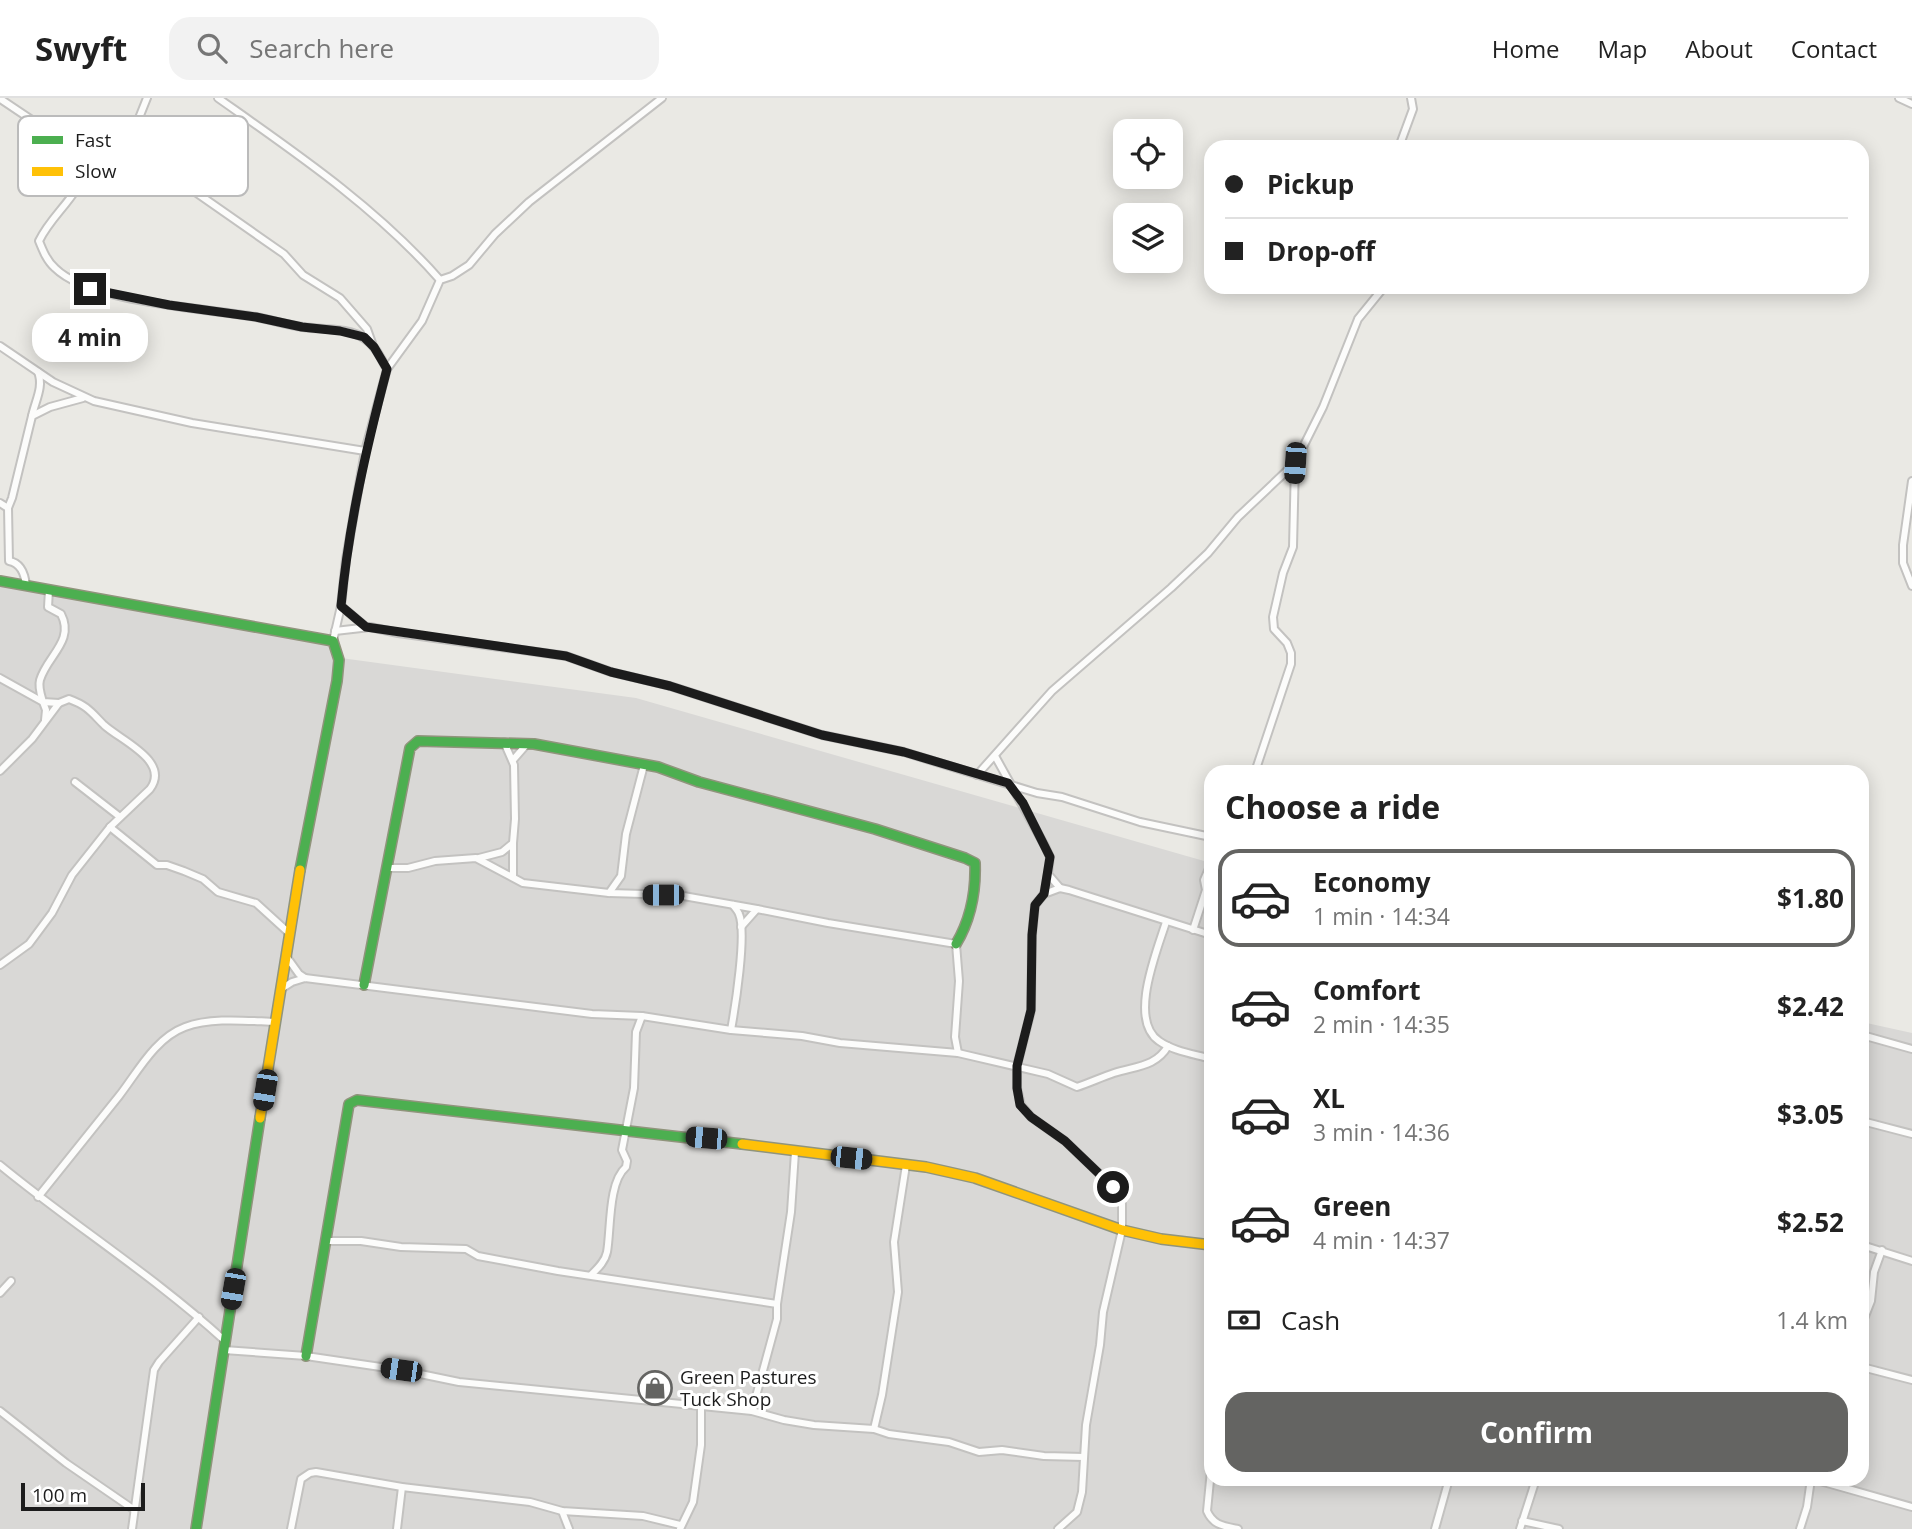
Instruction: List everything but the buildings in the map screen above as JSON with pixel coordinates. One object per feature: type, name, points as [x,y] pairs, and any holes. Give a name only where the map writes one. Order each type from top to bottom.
[{"type":"street","points":[[139,116],[147,98]]},
{"type":"street","points":[[218,98],[243,116]]},
{"type":"street","points":[[196,1529],[285,955],[337,681],[337,649],[333,641],[341,606],[346,559],[365,451],[387,369],[422,321],[440,280],[469,265],[495,234],[529,202],[662,98]]},
{"type":"street","points":[[1402,140],[1413,109],[1411,98]]},
{"type":"street","points":[[1899,98],[1912,104]]},
{"type":"street","points":[[2,101],[25,116]]},
{"type":"street","points":[[248,120],[345,191],[414,250],[440,280]]},
{"type":"street","points":[[73,196],[46,228],[39,241],[45,256],[56,270],[90,289],[302,327],[340,331],[364,337],[374,347]]},
{"type":"street","points":[[203,196],[284,254],[303,275],[340,298],[368,329],[374,347],[387,369]]},
{"type":"street","points":[[977,775],[1052,691],[1171,588],[1208,553],[1238,517],[1295,463],[1323,407],[1358,319],[1378,294]]},
{"type":"street","points":[[0,346],[38,372],[85,398],[116,407],[192,423],[365,451]]},
{"type":"street","points":[[26,586],[22,570],[15,562],[9,561],[8,508],[35,400],[40,390],[38,372]]},
{"type":"street","points":[[32,416],[50,407],[85,398]]},
{"type":"street","points":[[1257,765],[1291,664],[1291,653],[1287,643],[1274,629],[1273,617],[1285,566],[1293,547],[1295,463]]},
{"type":"street","points":[[1912,481],[1903,563],[1912,586]]},
{"type":"street","points":[[0,503],[8,508]]},
{"type":"street","points":[[0,581],[333,641]]},
{"type":"street","points":[[45,720],[46,710],[39,690],[40,680],[64,639],[66,629],[61,614],[48,607],[49,590]]},
{"type":"street","points":[[341,606],[366,627]]},
{"type":"street","points":[[335,631],[366,627],[566,656],[822,735],[904,752],[1140,822],[1204,836]]},
{"type":"street","points":[[0,678],[43,702],[59,703],[69,699],[84,704],[104,725],[127,739],[153,765],[156,774],[155,782],[110,827],[72,874],[52,913],[29,944],[0,965]]},
{"type":"street","points":[[0,771],[32,739],[59,703]]},
{"type":"street","points":[[364,985],[410,748],[418,741],[527,744],[657,767],[711,785],[875,829],[975,863],[968,927],[956,944],[959,981],[956,1037],[958,1053]]},
{"type":"street","points":[[504,742],[513,760],[513,877]]},
{"type":"street","points":[[513,760],[527,744]]},
{"type":"street","points":[[995,756],[1008,783],[1023,803],[1050,857],[1044,894],[1035,905],[1031,1010],[1017,1066],[1020,1105],[1031,1117],[1065,1141],[1113,1187],[1120,1195],[1122,1204],[1122,1230],[1103,1312],[1082,1492],[1077,1512],[1058,1529]]},
{"type":"street","points":[[609,892],[621,876],[626,834],[644,765]]},
{"type":"street","points":[[75,782],[120,817]]},
{"type":"street","points":[[110,827],[157,864],[203,879],[218,892],[256,903],[289,933]]},
{"type":"street","points":[[387,868],[408,868],[435,861],[476,858],[502,852],[513,843]]},
{"type":"street","points":[[476,858],[523,883],[609,892],[678,895],[956,944]]},
{"type":"street","points":[[1048,874],[1060,888],[1204,933]]},
{"type":"street","points":[[1044,894],[1060,888]]},
{"type":"street","points":[[1193,930],[1204,896]]},
{"type":"street","points":[[731,1030],[737,997],[741,927],[740,915],[733,905]]},
{"type":"street","points":[[741,927],[757,909]]},
{"type":"street","points":[[1166,922],[1145,998],[1145,1022],[1150,1034],[1168,1046],[1204,1057]]},
{"type":"street","points":[[285,955],[305,978],[592,1014],[642,1016],[731,1030],[884,1048],[958,1053],[1048,1074],[1077,1087],[1116,1072],[1145,1066],[1161,1058],[1168,1046]]},
{"type":"street","points":[[281,989],[305,978]]},
{"type":"street","points":[[591,1275],[607,1254],[614,1187],[621,1171],[626,1167],[627,1161],[622,1150],[624,1130],[634,1088],[636,1032],[642,1016]]},
{"type":"street","points":[[38,1197],[143,1062],[167,1038],[183,1027],[200,1024],[276,1022]]},
{"type":"street","points":[[1869,1037],[1912,1049]]},
{"type":"street","points":[[306,1356],[349,1104],[356,1100],[706,1138],[906,1165],[975,1178],[1122,1230],[1161,1239],[1204,1244]]},
{"type":"street","points":[[1869,1123],[1912,1135]]},
{"type":"street","points":[[752,1410],[777,1319],[792,1212],[795,1152]]},
{"type":"street","points":[[874,1429],[898,1292],[894,1242],[906,1165]]},
{"type":"street","points":[[1,1169],[200,1317],[224,1345],[401,1370],[459,1382],[752,1410],[784,1420],[874,1429],[949,1442],[979,1451],[1002,1450],[1044,1456],[1084,1457]]},
{"type":"street","points":[[326,1241],[362,1241],[419,1248],[453,1247],[494,1260],[777,1304]]},
{"type":"street","points":[[1869,1247],[1912,1261]]},
{"type":"street","points":[[1869,1306],[1874,1272],[1882,1250]]},
{"type":"street","points":[[0,1293],[11,1281]]},
{"type":"street","points":[[132,1529],[154,1370],[200,1317]]},
{"type":"street","points":[[1869,1369],[1912,1380]]},
{"type":"street","points":[[291,1529],[301,1479],[316,1472],[402,1487],[530,1502],[562,1511],[643,1516],[680,1527],[693,1502],[701,1446],[701,1406]]},
{"type":"street","points":[[0,1411],[66,1463],[133,1509]]},
{"type":"street","points":[[1209,1486],[1206,1511],[1208,1515],[1218,1526],[1238,1529]]},
{"type":"street","points":[[1435,1529],[1447,1486]]},
{"type":"street","points":[[1520,1529],[1534,1486]]},
{"type":"street","points":[[1800,1529],[1811,1486]]},
{"type":"street","points":[[1837,1486],[1912,1507]]},
{"type":"street","points":[[397,1529],[402,1487]]},
{"type":"street","points":[[562,1511],[569,1529]]},
{"type":"street","points":[[1522,1521],[1559,1529]]},
{"type":"shaded area","points":[[0,581],[333,641],[341,658],[636,698],[1204,861],[1204,1486],[1869,1486],[1869,1024],[1912,1033],[1912,1529],[0,1529]]},
{"type":"traffic: fast","points":[[0,581],[333,641],[339,660],[337,681],[300,870]]},
{"type":"traffic: fast","points":[[364,985],[410,748],[418,741],[534,744],[658,767],[699,782],[875,829],[965,858],[975,863],[975,884],[969,915],[956,944]]},
{"type":"traffic: fast","points":[[306,1356],[349,1104],[357,1100],[742,1144]]},
{"type":"traffic: fast","points":[[196,1529],[260,1118]]},
{"type":"traffic: slow","points":[[260,1118],[300,870]]},
{"type":"traffic: slow","points":[[742,1144],[926,1167],[975,1178],[1122,1230],[1161,1239],[1204,1244]]},
{"type":"place","name":"Green Pastures Tuck Shop","points":[[655,1388]]},
{"type":"route","points":[[90,289],[169,305],[340,331],[364,337],[374,347],[387,369],[365,451],[346,559],[341,606],[366,627],[566,656],[822,735],[904,752],[1008,783],[1023,803],[1050,857],[1044,894],[1035,905],[1031,1010],[1017,1066],[1020,1105],[1051,1133],[1065,1141],[1113,1187]]}]
